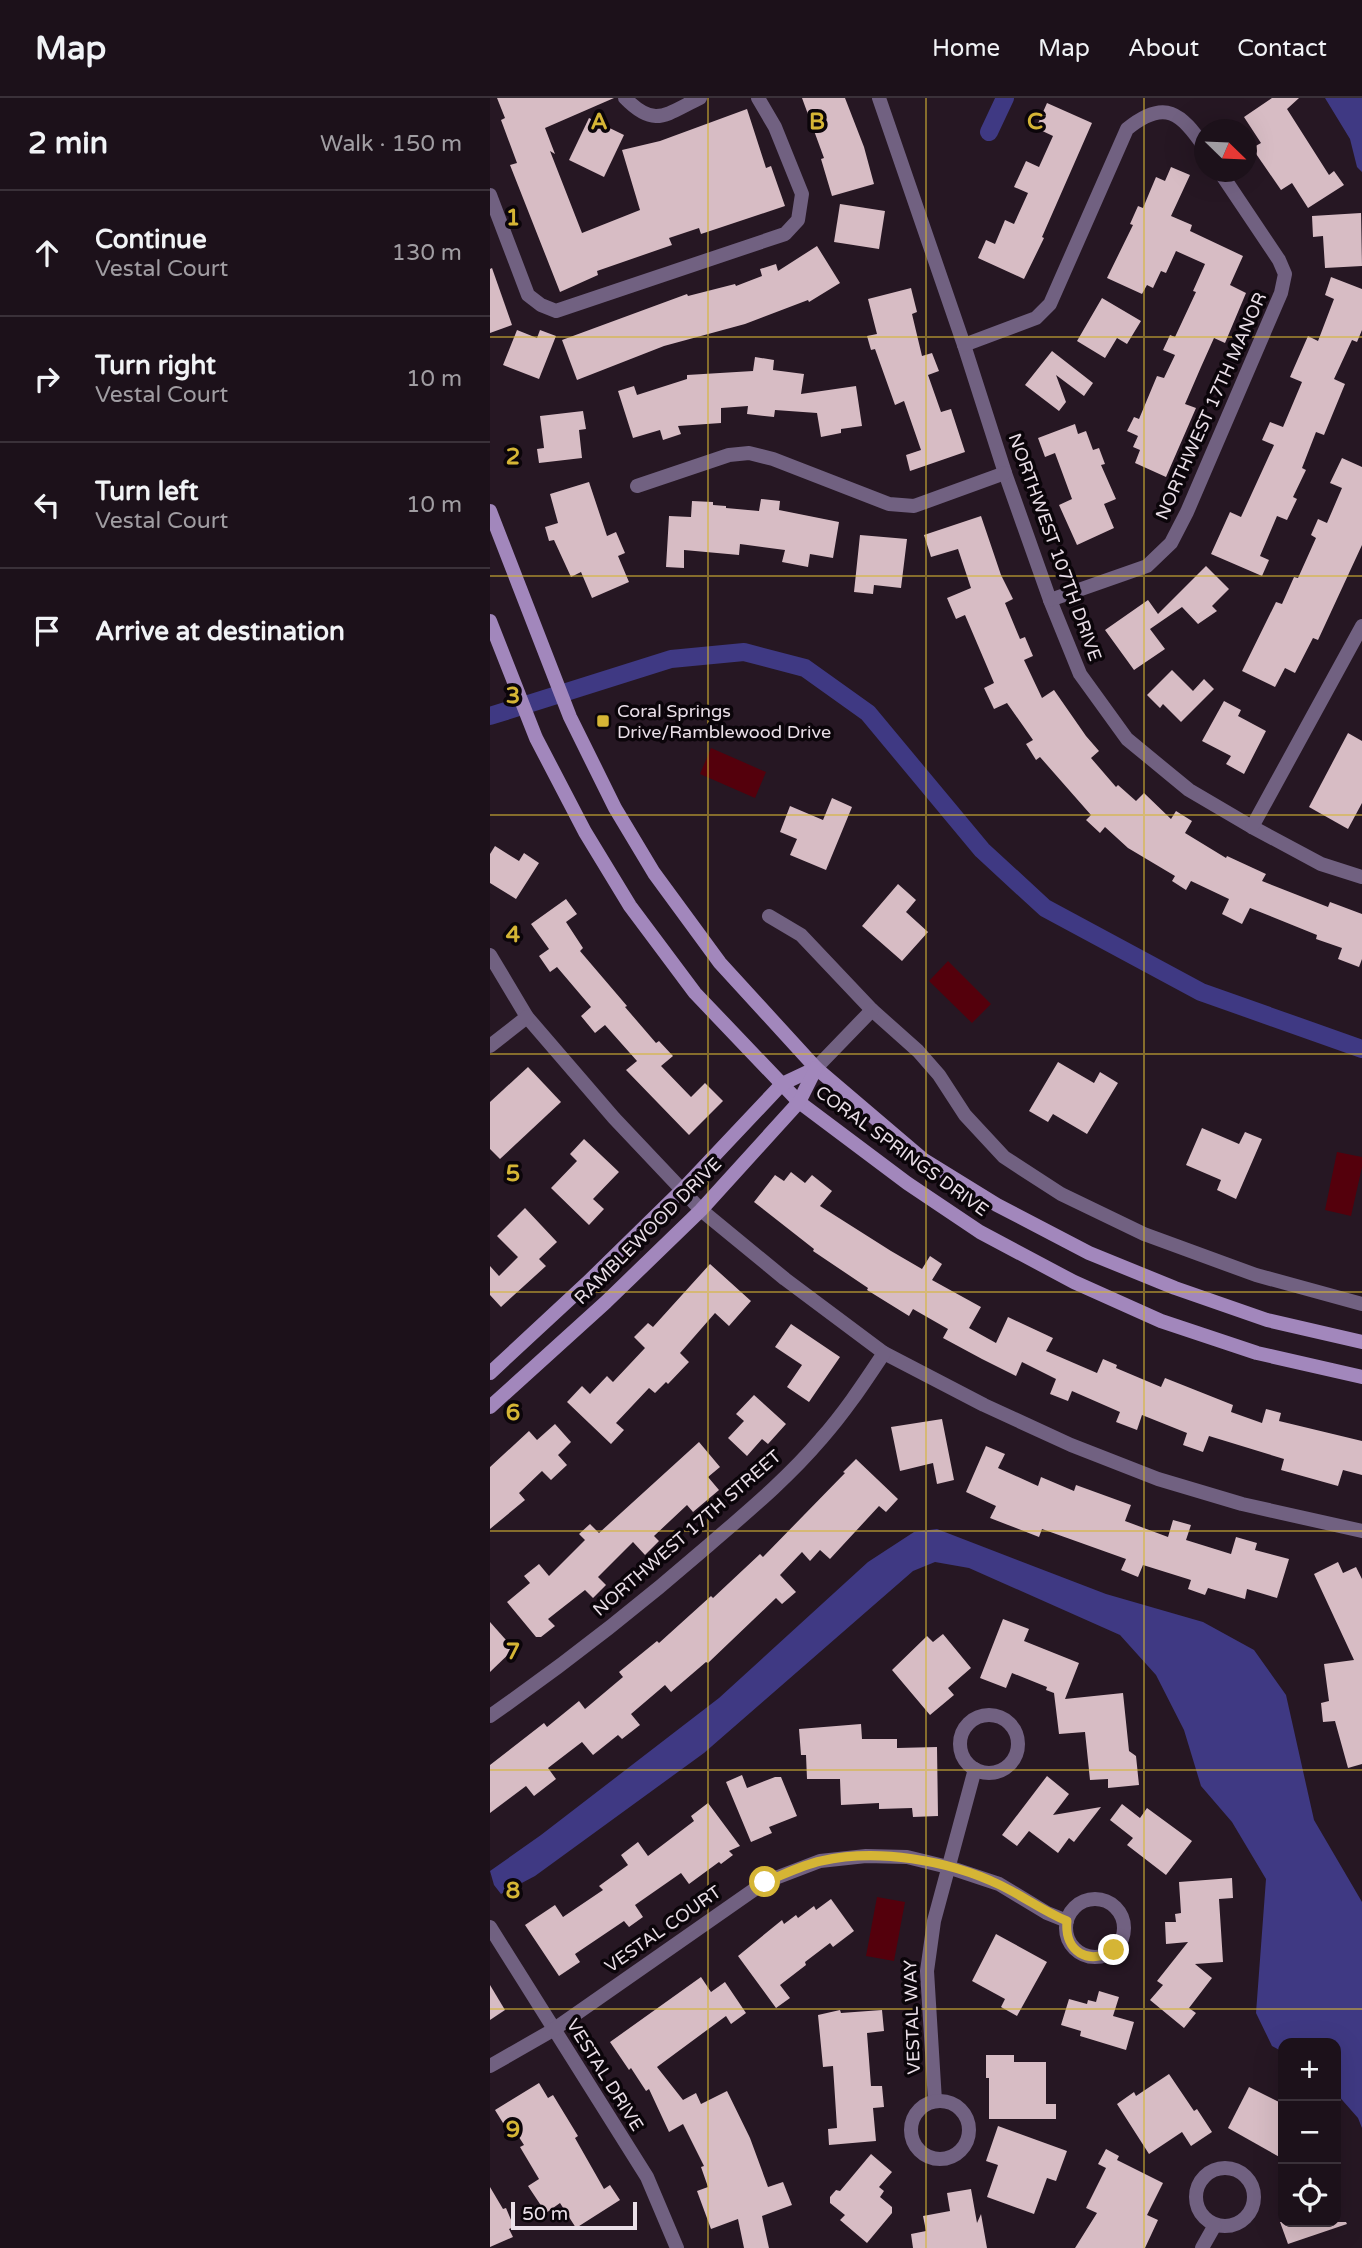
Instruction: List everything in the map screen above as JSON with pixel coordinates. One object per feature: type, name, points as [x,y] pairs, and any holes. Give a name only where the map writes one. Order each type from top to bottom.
[{"type":"main road","name":"CORAL SPRINGS DRIVE","points":[[490,511],[570,717],[615,808],[654,873],[720,963],[816,1068],[924,1160],[997,1205],[1089,1253],[1175,1288],[1267,1320],[1362,1342]]},
{"type":"main road","name":"CORAL SPRINGS DRIVE","points":[[490,621],[536,738],[585,832],[630,906],[695,993],[799,1102],[907,1183],[980,1232],[1074,1282],[1161,1321],[1257,1353],[1362,1377]]},
{"type":"main road","name":"RAMBLEWOOD DRIVE","points":[[490,1373],[682,1190],[782,1084],[816,1068]]},
{"type":"main road","name":"RAMBLEWOOD DRIVE","points":[[490,1407],[596,1311],[701,1210],[799,1102],[816,1068]]},
{"type":"street","points":[[625,98],[639,113],[657,118],[700,98]]},
{"type":"street","points":[[490,195],[528,295],[556,312],[785,234],[798,220],[802,194],[775,127],[758,98]]},
{"type":"street","name":"NORTHWEST 107TH DRIVE","points":[[879,98],[1005,473],[1050,600],[1080,674],[1127,739],[1189,790],[1321,864],[1362,877]]},
{"type":"street","points":[[964,345],[1036,318],[1050,304],[1127,130],[1152,113],[1172,113],[1187,123],[1194,133]]},
{"type":"street","name":"NORTHWEST 17TH MANOR","points":[[1050,600],[1147,566],[1171,543],[1187,512],[1281,293],[1285,274],[1279,260],[1227,182]]},
{"type":"street","points":[[637,485],[729,455],[749,453],[773,459],[889,504],[914,506],[1005,473]]},
{"type":"street","points":[[1252,827],[1362,626]]},
{"type":"street","points":[[769,916],[801,936],[872,1010],[919,1051],[939,1075],[965,1115],[1004,1157],[1061,1194],[1144,1234],[1245,1271],[1362,1304]]},
{"type":"street","points":[[490,955],[527,1017],[614,1118],[701,1210],[785,1279],[884,1353],[984,1405],[1071,1445],[1158,1479],[1242,1504],[1362,1531]]},
{"type":"street","name":"RAMBLEWOOD DRIVE","points":[[816,1068],[872,1010]]},
{"type":"street","points":[[490,1046],[527,1017]]},
{"type":"street","name":"NORTHWEST 17TH STREET","points":[[490,1716],[542,1680],[658,1590],[771,1490],[821,1440],[852,1402],[884,1353]]},
{"type":"street","points":[[987,1715],[1005,1720],[1013,1726],[1017,1735],[1016,1755],[1003,1769],[994,1773],[975,1769],[963,1756],[961,1738],[964,1729],[978,1717],[987,1715]]},
{"type":"street","name":"VESTAL WAY","points":[[935,2101],[927,1971],[934,1921],[975,1769]]},
{"type":"street","name":"VESTAL COURT","points":[[490,2066],[553,2030],[765,1882],[820,1861],[866,1856],[907,1857],[999,1884],[1047,1913],[1067,1921]]},
{"type":"street","points":[[1096,1899],[1114,1906],[1124,1923],[1123,1933],[1114,1950],[1098,1957],[1088,1957],[1073,1947],[1066,1930],[1067,1921],[1078,1905],[1086,1900],[1096,1899]]},
{"type":"street","name":"VESTAL DRIVE","points":[[490,1927],[647,2177],[677,2248]]},
{"type":"street","points":[[935,2101],[954,2104],[967,2119],[968,2138],[964,2147],[948,2158],[929,2157],[915,2145],[912,2136],[913,2118],[926,2104],[935,2101]]},
{"type":"street","points":[[1230,2168],[1247,2178],[1254,2195],[1253,2204],[1243,2220],[1225,2226],[1215,2225],[1207,2220],[1196,2204],[1198,2185],[1211,2171],[1230,2168]]},
{"type":"street","points":[[1202,2248],[1215,2225]]},
{"type":"shaded area","points":[[1325,98],[1362,98],[1362,172],[1357,167],[1350,139]]},
{"type":"shaded area","points":[[711,748],[766,772],[755,798],[700,774]]},
{"type":"shaded area","points":[[948,961],[991,1004],[972,1023],[929,981]]},
{"type":"shaded area","points":[[1337,1152],[1362,1157],[1351,1216],[1325,1210]]},
{"type":"shaded area","points":[[937,1529],[1106,1594],[1203,1622],[1254,1650],[1286,1695],[1314,1820],[1362,1902],[1362,2128],[1358,2118],[1341,2099],[1341,2038],[1278,2038],[1278,2049],[1272,2046],[1256,2013],[1266,1879],[1232,1822],[1201,1786],[1184,1730],[1156,1675],[1120,1635],[969,1568],[935,1562],[913,1571],[704,1753],[535,1876],[501,1894],[494,1885],[490,1871],[719,1698],[868,1562],[914,1532]]},
{"type":"shaded area","points":[[877,1897],[905,1902],[894,1961],[866,1956]]},
{"type":"building","points":[[497,98],[614,98],[545,128],[555,154],[550,151],[582,233],[640,210],[622,150],[660,141],[747,109],[766,168],[771,166],[785,206],[701,234],[699,228],[669,238],[672,245],[597,271],[598,275],[560,292],[510,165],[517,163],[501,120],[505,118]]},
{"type":"building","points":[[802,98],[845,98],[864,147],[874,184],[832,196],[821,159],[824,158]]},
{"type":"building","points":[[1272,98],[1299,98],[1287,109],[1329,175],[1334,171],[1344,185],[1308,208],[1292,183],[1281,190],[1257,155],[1257,145],[1261,143],[1257,137],[1257,119],[1244,117]]},
{"type":"building","points":[[1047,103],[1092,123],[1024,279],[978,258],[986,240],[995,244],[1005,220],[1014,224],[1028,193],[1014,187],[1026,161],[1039,167],[1053,136],[1036,128]]},
{"type":"building","points":[[589,118],[624,135],[604,177],[569,160]]},
{"type":"building","points":[[1171,167],[1190,175],[1171,216],[1192,225],[1190,231],[1243,256],[1230,285],[1246,293],[1225,343],[1214,338],[1201,367],[1185,404],[1196,408],[1166,477],[1135,463],[1140,450],[1133,447],[1138,436],[1127,431],[1134,417],[1139,419],[1157,376],[1164,378],[1175,355],[1163,350],[1170,335],[1175,337],[1196,292],[1193,291],[1205,264],[1176,251],[1166,273],[1161,271],[1153,288],[1147,285],[1142,294],[1107,278],[1133,225],[1130,224],[1138,206],[1143,208],[1156,177],[1165,181]]},
{"type":"building","points":[[840,204],[885,211],[879,249],[834,242]]},
{"type":"building","points":[[1361,213],[1362,266],[1325,268],[1323,236],[1313,237],[1312,216]]},
{"type":"building","points":[[817,246],[840,283],[809,302],[808,300],[745,324],[664,346],[577,380],[562,340],[687,294],[688,296],[735,284],[736,286],[762,276],[760,269],[776,264],[778,271]]},
{"type":"building","points":[[492,268],[512,325],[490,333],[490,269]]},
{"type":"building","points":[[1331,277],[1362,289],[1362,330],[1357,342],[1352,340],[1334,379],[1345,384],[1324,435],[1316,432],[1302,468],[1306,470],[1293,497],[1297,499],[1287,520],[1277,516],[1260,556],[1269,560],[1262,576],[1211,554],[1230,512],[1241,517],[1274,445],[1262,440],[1270,422],[1283,427],[1302,382],[1290,377],[1308,336],[1318,341],[1334,299],[1325,295]]},
{"type":"building","points":[[911,288],[917,312],[912,314],[922,356],[932,353],[939,371],[928,375],[941,412],[951,409],[965,452],[910,471],[906,455],[921,450],[904,401],[895,405],[875,349],[871,350],[867,336],[877,334],[868,299]]},
{"type":"building","points":[[1102,298],[1141,321],[1127,344],[1117,338],[1105,358],[1077,341]]},
{"type":"building","points":[[517,330],[537,338],[540,330],[556,336],[539,379],[503,365]]},
{"type":"building","points":[[1052,351],[1093,383],[1084,396],[1056,375],[1066,402],[1059,411],[1025,385]]},
{"type":"building","points":[[755,357],[774,360],[773,370],[804,374],[801,394],[856,386],[862,426],[841,429],[841,433],[821,437],[817,413],[775,410],[774,417],[747,414],[748,406],[721,408],[721,423],[678,426],[681,434],[663,440],[660,430],[633,438],[618,391],[634,386],[637,395],[687,379],[687,375],[753,371]]},
{"type":"building","points":[[583,411],[586,429],[579,430],[582,458],[539,463],[537,449],[544,448],[540,416]]},
{"type":"building","points":[[1075,424],[1078,434],[1086,431],[1093,450],[1099,448],[1105,464],[1101,465],[1116,499],[1104,504],[1114,528],[1077,545],[1059,505],[1072,499],[1055,453],[1045,457],[1038,438]]},
{"type":"building","points":[[1342,458],[1362,467],[1362,545],[1318,640],[1313,638],[1295,673],[1285,668],[1275,687],[1242,671],[1276,602],[1282,604],[1294,577],[1298,578],[1316,538],[1311,535],[1318,519],[1327,523],[1342,488],[1330,483]]},
{"type":"building","points":[[589,482],[607,536],[616,532],[625,553],[618,556],[629,582],[592,598],[581,572],[571,577],[554,540],[549,541],[545,527],[558,523],[550,494]]},
{"type":"building","points":[[761,499],[780,501],[779,510],[839,522],[833,558],[810,554],[808,567],[782,562],[785,550],[740,544],[739,555],[684,550],[684,568],[666,567],[669,516],[691,517],[692,501],[713,502],[713,505],[726,508],[759,511]]},
{"type":"building","points":[[981,516],[1001,575],[1013,599],[1005,603],[1020,639],[1025,637],[1033,656],[1024,660],[1042,698],[1054,690],[1099,751],[1091,758],[1116,787],[1118,785],[1136,801],[1144,793],[1171,819],[1176,811],[1192,821],[1185,833],[1226,858],[1227,856],[1266,874],[1262,881],[1328,907],[1330,902],[1362,914],[1362,959],[1359,967],[1338,959],[1342,948],[1316,939],[1317,935],[1250,908],[1242,924],[1222,914],[1229,899],[1191,881],[1186,890],[1172,881],[1175,876],[1128,848],[1105,827],[1100,833],[1086,820],[1091,815],[1040,757],[1036,760],[1026,744],[1033,740],[1007,703],[994,709],[984,688],[994,683],[965,615],[956,619],[947,598],[971,588],[958,549],[931,557],[924,535]]},
{"type":"building","points":[[860,535],[907,539],[901,588],[874,585],[873,594],[854,592]]},
{"type":"building","points":[[1206,566],[1229,589],[1212,606],[1217,611],[1198,624],[1182,607],[1150,629],[1165,649],[1134,670],[1105,630],[1148,600],[1158,614]]},
{"type":"building","points":[[1172,670],[1193,691],[1204,679],[1214,689],[1181,722],[1163,704],[1160,708],[1147,695]]},
{"type":"building","points":[[1224,701],[1241,710],[1238,716],[1266,731],[1244,774],[1226,764],[1231,756],[1202,741]]},
{"type":"building","points":[[1348,733],[1362,741],[1362,803],[1348,829],[1309,807]]},
{"type":"building","points":[[832,798],[852,807],[826,870],[790,855],[797,839],[780,832],[790,806],[823,820]]},
{"type":"building","points":[[495,846],[519,861],[524,853],[539,863],[516,899],[490,883],[490,854]]},
{"type":"building","points":[[898,884],[916,900],[906,912],[928,932],[902,961],[862,926]]},
{"type":"building","points":[[566,899],[577,914],[566,922],[583,948],[580,951],[656,1043],[659,1041],[673,1056],[661,1066],[691,1097],[705,1083],[723,1101],[689,1135],[626,1070],[637,1061],[605,1025],[595,1033],[581,1016],[591,1007],[557,967],[550,972],[539,956],[549,949],[531,924]]},
{"type":"building","points":[[1058,1062],[1094,1083],[1100,1072],[1118,1083],[1087,1134],[1053,1114],[1048,1122],[1029,1111]]},
{"type":"building","points":[[528,1067],[561,1102],[500,1159],[490,1149],[490,1102]]},
{"type":"building","points":[[1202,1128],[1239,1144],[1245,1132],[1262,1139],[1236,1199],[1217,1190],[1221,1180],[1186,1165]]},
{"type":"building","points":[[584,1139],[619,1172],[593,1199],[604,1209],[589,1225],[551,1188],[577,1161],[570,1154]]},
{"type":"building","points":[[791,1172],[805,1183],[812,1175],[832,1191],[820,1206],[891,1251],[922,1269],[930,1256],[942,1264],[932,1280],[981,1307],[969,1328],[996,1343],[1008,1317],[1053,1338],[1046,1351],[1097,1373],[1103,1359],[1117,1365],[1116,1368],[1161,1387],[1165,1378],[1233,1405],[1231,1412],[1262,1423],[1266,1409],[1281,1413],[1279,1421],[1362,1441],[1362,1475],[1343,1470],[1338,1486],[1281,1470],[1284,1459],[1209,1436],[1203,1452],[1183,1445],[1187,1433],[1142,1415],[1137,1430],[1116,1422],[1120,1412],[1072,1391],[1068,1401],[1050,1394],[1056,1379],[1022,1362],[1016,1376],[982,1359],[943,1338],[948,1329],[913,1309],[909,1316],[867,1290],[868,1288],[813,1251],[814,1249],[754,1202],[775,1175],[784,1181]]},
{"type":"building","points":[[525,1208],[557,1242],[539,1259],[546,1266],[501,1307],[490,1295],[490,1266],[499,1276],[518,1257],[497,1236]]},
{"type":"building","points":[[710,1264],[751,1301],[729,1326],[715,1313],[680,1353],[689,1362],[668,1384],[666,1382],[655,1393],[649,1388],[616,1423],[624,1430],[611,1444],[567,1402],[582,1386],[590,1394],[607,1376],[613,1382],[645,1348],[634,1337],[648,1323],[653,1327]]},
{"type":"building","points":[[791,1324],[840,1357],[809,1402],[787,1387],[802,1365],[775,1347]]},
{"type":"building","points":[[754,1395],[786,1424],[768,1444],[762,1439],[747,1456],[728,1438],[744,1421],[736,1414]]},
{"type":"building","points":[[942,1419],[954,1480],[937,1484],[933,1463],[900,1471],[891,1427]]},
{"type":"building","points":[[555,1424],[571,1442],[558,1455],[567,1465],[551,1480],[542,1471],[519,1493],[525,1500],[490,1529],[490,1467],[529,1431],[537,1440]]},
{"type":"building","points":[[699,1442],[720,1467],[708,1477],[719,1490],[693,1512],[687,1505],[654,1536],[659,1541],[645,1555],[633,1542],[598,1577],[606,1585],[593,1598],[585,1590],[548,1619],[555,1626],[541,1637],[536,1637],[507,1602],[530,1583],[524,1576],[539,1564],[549,1576],[585,1540],[579,1534],[590,1524],[599,1533]]},
{"type":"building","points":[[986,1446],[1005,1454],[998,1468],[1038,1486],[1041,1477],[1074,1491],[1076,1485],[1131,1505],[1125,1521],[1168,1537],[1173,1520],[1191,1525],[1186,1540],[1231,1554],[1236,1537],[1257,1543],[1255,1550],[1289,1559],[1277,1598],[1247,1589],[1245,1599],[1208,1588],[1205,1595],[1188,1589],[1191,1580],[1143,1565],[1138,1577],[1121,1570],[1126,1559],[1042,1529],[1039,1537],[990,1518],[996,1506],[966,1492]]},
{"type":"building","points":[[856,1459],[898,1499],[886,1512],[879,1506],[830,1559],[820,1550],[810,1561],[802,1552],[780,1575],[796,1592],[782,1604],[776,1598],[708,1663],[671,1692],[665,1685],[631,1714],[640,1725],[622,1739],[618,1735],[593,1755],[582,1742],[548,1768],[556,1779],[534,1796],[526,1786],[490,1813],[490,1765],[544,1723],[547,1727],[579,1701],[585,1709],[623,1677],[619,1672],[657,1641],[659,1643],[711,1596],[713,1598],[760,1554],[763,1557]]},
{"type":"building","points":[[1338,1562],[1343,1573],[1356,1567],[1362,1579],[1362,1764],[1348,1768],[1335,1721],[1323,1722],[1321,1703],[1329,1701],[1324,1664],[1354,1660],[1314,1574]]},
{"type":"building","points":[[1003,1619],[1029,1629],[1024,1641],[1079,1663],[1065,1699],[1123,1693],[1129,1751],[1136,1756],[1139,1785],[1108,1788],[1108,1779],[1090,1780],[1085,1732],[1059,1734],[1054,1693],[1046,1690],[1047,1687],[1012,1673],[1006,1688],[980,1678]]},
{"type":"building","points":[[490,1622],[514,1649],[490,1672]]},
{"type":"building","points":[[943,1634],[971,1668],[948,1688],[954,1695],[930,1715],[892,1670],[927,1636],[933,1642]]},
{"type":"building","points":[[861,1724],[862,1739],[897,1739],[897,1748],[937,1747],[938,1816],[913,1817],[912,1808],[879,1809],[879,1803],[841,1805],[840,1779],[807,1779],[806,1755],[801,1755],[799,1729]]},
{"type":"building","points":[[742,1775],[747,1788],[781,1777],[797,1816],[769,1827],[772,1833],[751,1842],[726,1782]]},
{"type":"building","points":[[1047,1776],[1069,1794],[1053,1815],[1101,1807],[1074,1842],[1069,1838],[1058,1853],[1029,1831],[1017,1846],[1002,1835]]},
{"type":"building","points":[[708,1803],[740,1846],[729,1851],[733,1855],[689,1884],[681,1873],[635,1905],[643,1917],[629,1927],[624,1921],[575,1954],[580,1962],[559,1976],[525,1925],[555,1905],[563,1917],[603,1890],[599,1886],[628,1865],[621,1855],[638,1842],[648,1856],[694,1821],[691,1816]]},
{"type":"building","points":[[1122,1804],[1140,1818],[1147,1808],[1192,1841],[1166,1875],[1127,1845],[1133,1838],[1110,1820]]},
{"type":"building","points":[[1232,1878],[1233,1898],[1219,1899],[1223,1962],[1195,1964],[1212,1978],[1189,2008],[1196,2013],[1184,2028],[1150,2000],[1163,1985],[1157,1981],[1188,1942],[1166,1944],[1165,1922],[1176,1922],[1175,1914],[1181,1913],[1179,1882]]},
{"type":"building","points":[[831,1899],[854,1931],[833,1947],[830,1943],[780,1985],[790,1998],[776,2008],[738,1956],[782,1920],[784,1924],[796,1915],[798,1918],[814,1906],[816,1910]]},
{"type":"building","points":[[996,1934],[1047,1962],[1017,2016],[1001,2007],[1005,1999],[972,1981]]},
{"type":"building","points":[[701,1977],[711,1992],[725,1982],[746,2013],[731,2024],[726,2016],[657,2067],[683,2100],[696,2093],[701,2104],[727,2091],[750,2138],[768,2187],[783,2182],[792,2205],[762,2216],[769,2248],[744,2248],[738,2219],[711,2229],[697,2191],[708,2187],[701,2167],[704,2166],[683,2124],[669,2132],[649,2089],[646,2091],[610,2042]]},
{"type":"building","points":[[490,1985],[505,2010],[490,2020]]},
{"type":"building","points":[[1099,1991],[1119,1997],[1113,2016],[1134,2022],[1126,2050],[1080,2036],[1081,2031],[1061,2025],[1069,1999],[1087,2004],[1088,2000],[1096,2002]]},
{"type":"building","points":[[840,2010],[841,2013],[882,2010],[884,2031],[867,2033],[871,2086],[882,2086],[884,2107],[873,2108],[876,2141],[829,2145],[828,2129],[837,2128],[833,2066],[823,2067],[818,2015]]},
{"type":"building","points":[[986,2055],[1014,2055],[1014,2062],[1046,2062],[1046,2104],[1056,2104],[1056,2119],[989,2119]]},
{"type":"building","points":[[1169,2074],[1212,2132],[1191,2146],[1182,2132],[1149,2154],[1117,2104],[1134,2092],[1136,2096]]},
{"type":"building","points":[[539,2083],[548,2098],[553,2095],[578,2136],[575,2138],[604,2189],[610,2185],[620,2200],[576,2228],[560,2203],[546,2213],[528,2186],[539,2179],[520,2147],[524,2145],[508,2120],[503,2123],[495,2110]]},
{"type":"building","points":[[1249,2087],[1278,2102],[1278,2156],[1228,2128]]},
{"type":"building","points":[[998,2126],[1067,2151],[1056,2181],[1047,2178],[1034,2214],[987,2197],[998,2165],[986,2161]]},
{"type":"building","points":[[1106,2149],[1119,2156],[1117,2160],[1163,2183],[1147,2215],[1158,2220],[1145,2248],[1075,2248],[1097,2213],[1086,2208],[1106,2168],[1098,2164]]},
{"type":"building","points":[[871,2154],[892,2172],[879,2187],[884,2191],[880,2197],[892,2207],[892,2213],[867,2243],[840,2220],[845,2215],[830,2203],[830,2197],[836,2190],[840,2191]]},
{"type":"building","points":[[490,2187],[503,2209],[506,2208],[514,2227],[509,2229],[513,2237],[490,2247]]},
{"type":"building","points":[[971,2189],[977,2223],[981,2214],[987,2248],[913,2248],[911,2234],[926,2231],[923,2216],[950,2211],[947,2193]]},
{"type":"building","points":[[1282,2227],[1338,2227],[1288,2244]]},
{"type":"waterway","points":[[989,132],[1005,98]]},
{"type":"waterway","points":[[490,716],[671,659],[744,652],[805,668],[868,713],[982,850],[1045,908],[1201,992],[1362,1049]]},
{"type":"place","name":"Coral Springs Drive/Ramblewood Drive","points":[[603,721]]},
{"type":"route","points":[[765,1882],[820,1861],[866,1856],[907,1857],[999,1884],[1047,1913],[1067,1921],[1068,1940],[1080,1953],[1088,1957],[1107,1955],[1114,1950]]}]
